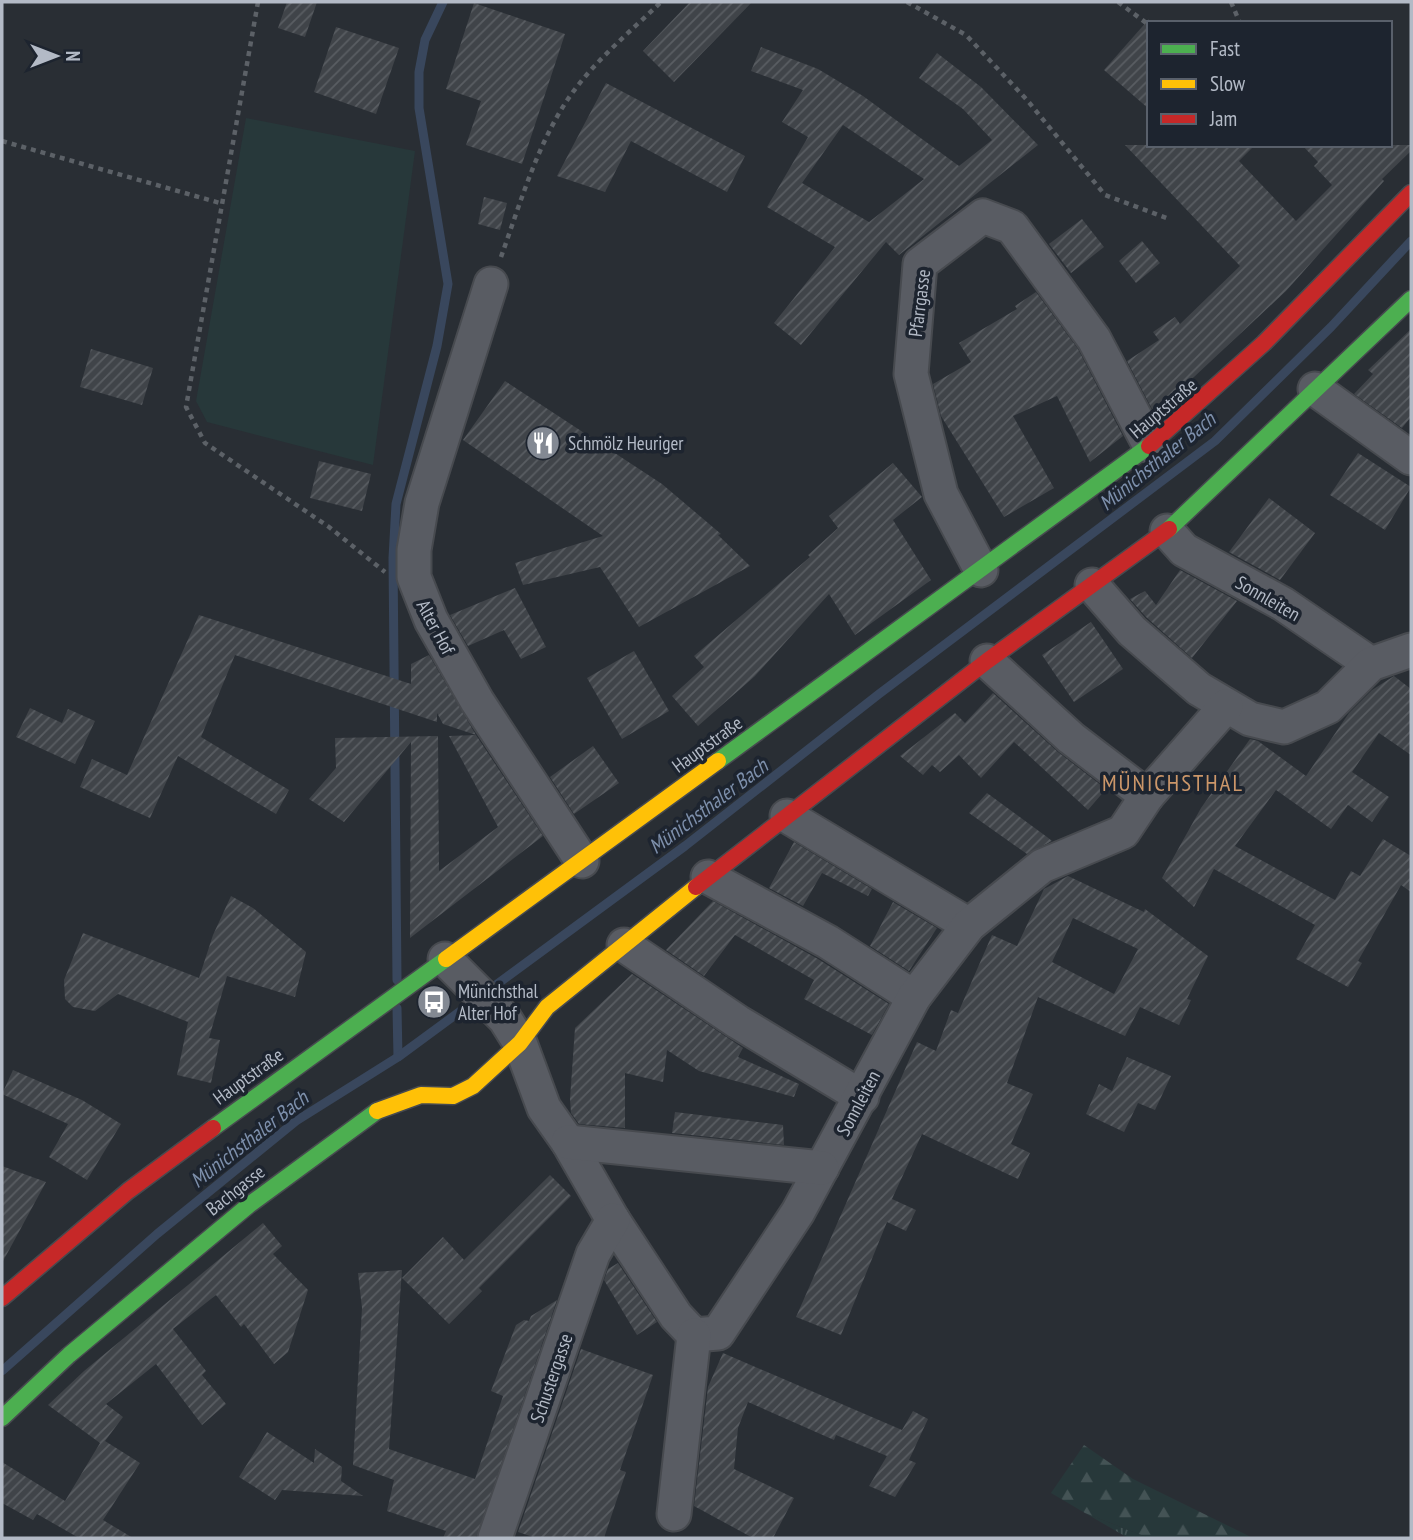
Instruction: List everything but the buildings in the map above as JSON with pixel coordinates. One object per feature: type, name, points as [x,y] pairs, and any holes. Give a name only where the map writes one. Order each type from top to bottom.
[{"type":"street","name":"Hauptstraße","points":[[2,1298],[128,1191],[413,982],[456,971],[582,861],[1150,446],[1267,344],[1411,193]]},
{"type":"street","name":"Pfarrgasse","points":[[981,570],[941,494],[911,374],[920,264],[983,216],[1012,227],[1021,238],[1094,339],[1150,446]]},
{"type":"street","name":"Alter Hof","points":[[491,284],[422,503],[414,550],[414,577],[431,620],[477,701],[582,861]]},
{"type":"street","points":[[512,1031],[547,1007],[708,877],[987,661],[1167,531],[1411,299]]},
{"type":"street","points":[[1315,389],[1411,458]]},
{"type":"street","name":"Sonnleiten","points":[[1167,531],[1184,550],[1283,604],[1371,664]]},
{"type":"street","points":[[1093,585],[1168,665],[1226,706],[1250,719],[1283,727],[1328,708],[1371,664],[1411,650]]},
{"type":"street","points":[[987,661],[1071,738],[1146,796]]},
{"type":"street","name":"Sonnleiten","points":[[694,1335],[718,1333],[755,1281],[862,1097],[914,997],[969,925],[1042,866],[1124,832],[1146,796],[1226,706]]},
{"type":"street","points":[[786,816],[969,925]]},
{"type":"street","points":[[708,877],[828,942],[914,997]]},
{"type":"street","points":[[624,945],[738,1022],[862,1097]]},
{"type":"street","points":[[456,971],[512,1031],[544,1108],[568,1142],[613,1220],[677,1316],[694,1335],[674,1514]]},
{"type":"street","name":"Bachgasse","points":[[2,1418],[69,1355],[249,1205],[370,1114],[397,1101],[421,1095],[453,1096],[473,1086],[512,1031]]},
{"type":"street","points":[[568,1142],[822,1168]]},
{"type":"street","name":"Schustergasse","points":[[495,1538],[593,1254],[613,1220]]},
{"type":"path","points":[[258,2],[220,203],[186,407],[205,443],[329,527],[379,571]]},
{"type":"path","points":[[491,284],[525,190],[568,100],[590,71],[661,2]]},
{"type":"path","points":[[907,2],[966,35],[1027,100],[1105,195],[1169,219]]},
{"type":"path","points":[[1118,2],[1147,24]]},
{"type":"path","points":[[1231,2],[1239,21]]},
{"type":"path","points":[[2,141],[220,203]]},
{"type":"green space","points":[[246,118],[415,151],[373,465],[207,422],[196,401]]},
{"type":"green space","points":[[1084,1445],[1133,1479],[1253,1538],[1149,1538],[1085,1513],[1051,1493]]},
{"type":"green space","points":[[1085,1513],[1149,1538],[1128,1538]]},
{"type":"waterway","points":[[397,980],[393,558],[396,504],[437,346],[448,284],[419,108],[419,72],[425,40],[443,2]]},
{"type":"waterway","name":"Münichsthaler Bach","points":[[2,1371],[157,1234],[296,1121],[398,1057],[685,846],[879,694],[1215,441],[1331,327],[1411,241]]},
{"type":"waterway","points":[[397,1008],[398,1057]]},
{"type":"traffic: fast","points":[[1169,529],[1411,299]]},
{"type":"traffic: fast","points":[[718,761],[1149,446]]},
{"type":"traffic: fast","points":[[213,1128],[446,959]]},
{"type":"traffic: fast","points":[[2,1418],[69,1355],[249,1205],[377,1111]]},
{"type":"traffic: slow","points":[[446,959],[718,761]]},
{"type":"traffic: slow","points":[[377,1111],[421,1095],[453,1096],[473,1086],[520,1043],[547,1007],[696,887]]},
{"type":"traffic: jam","points":[[1149,446],[1264,343],[1411,193]]},
{"type":"traffic: jam","points":[[696,887],[987,661],[1169,529]]},
{"type":"traffic: jam","points":[[2,1298],[128,1191],[213,1128]]},
{"type":"place","name":"Schmölz Heuriger","points":[[543,443]]},
{"type":"place","name":"Münichsthal Alter Hof","points":[[434,1002]]},
{"type":"district","name":"MÜNICHSTHAL","points":[[1173,782]]}]
